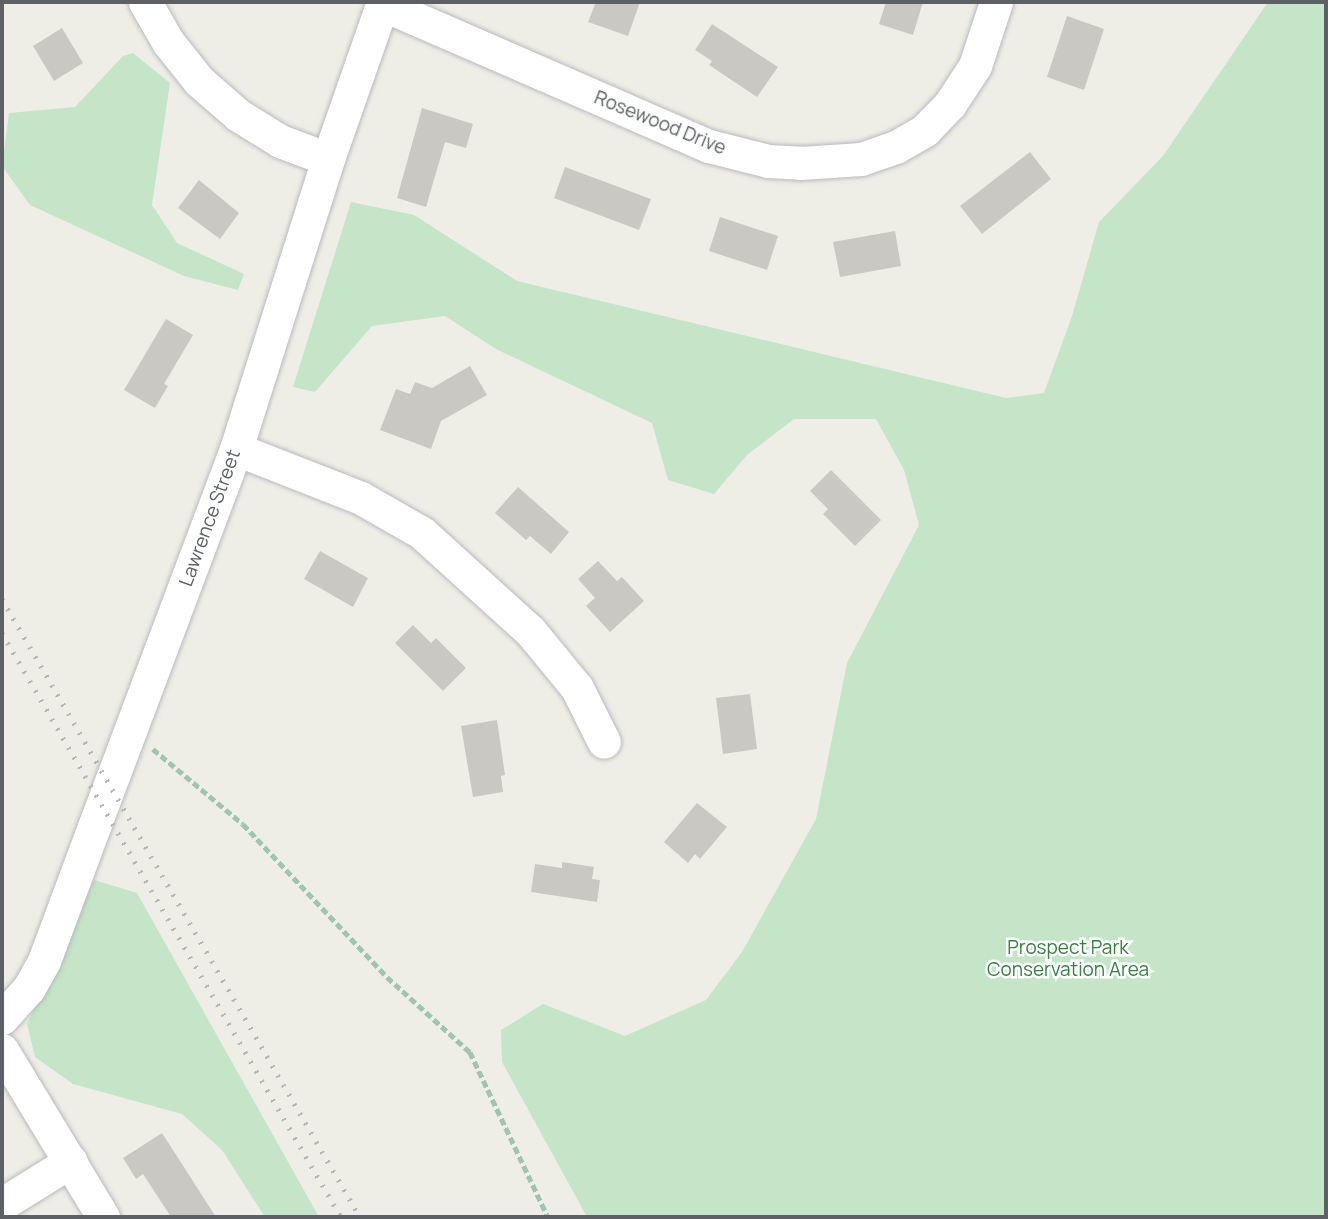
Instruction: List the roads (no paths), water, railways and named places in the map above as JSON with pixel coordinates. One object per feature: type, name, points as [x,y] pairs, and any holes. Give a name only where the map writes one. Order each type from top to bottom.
[{"type":"street","points":[[145,2],[168,42],[199,81],[237,115],[280,141],[328,159]]},
{"type":"street","name":"Rosewood Drive","points":[[383,3],[709,146],[768,161],[801,163],[861,159],[896,147],[925,130],[950,104],[975,66],[996,2]]},
{"type":"street","name":"Lawrence Street","points":[[2,1018],[29,988],[44,961],[131,730],[236,449],[328,159],[383,3]]},
{"type":"street","points":[[236,449],[361,499],[422,533],[531,632],[577,688],[604,742]]},
{"type":"street","points":[[2,1050],[103,1217]]},
{"type":"street","points":[[2,1204],[71,1161]]},
{"type":"railway","points":[[2,599],[360,1217]]},
{"type":"railway","points":[[2,633],[341,1217]]},
{"type":"park label","name":"Prospect Park Conservation Area","points":[[1068,959]]}]
